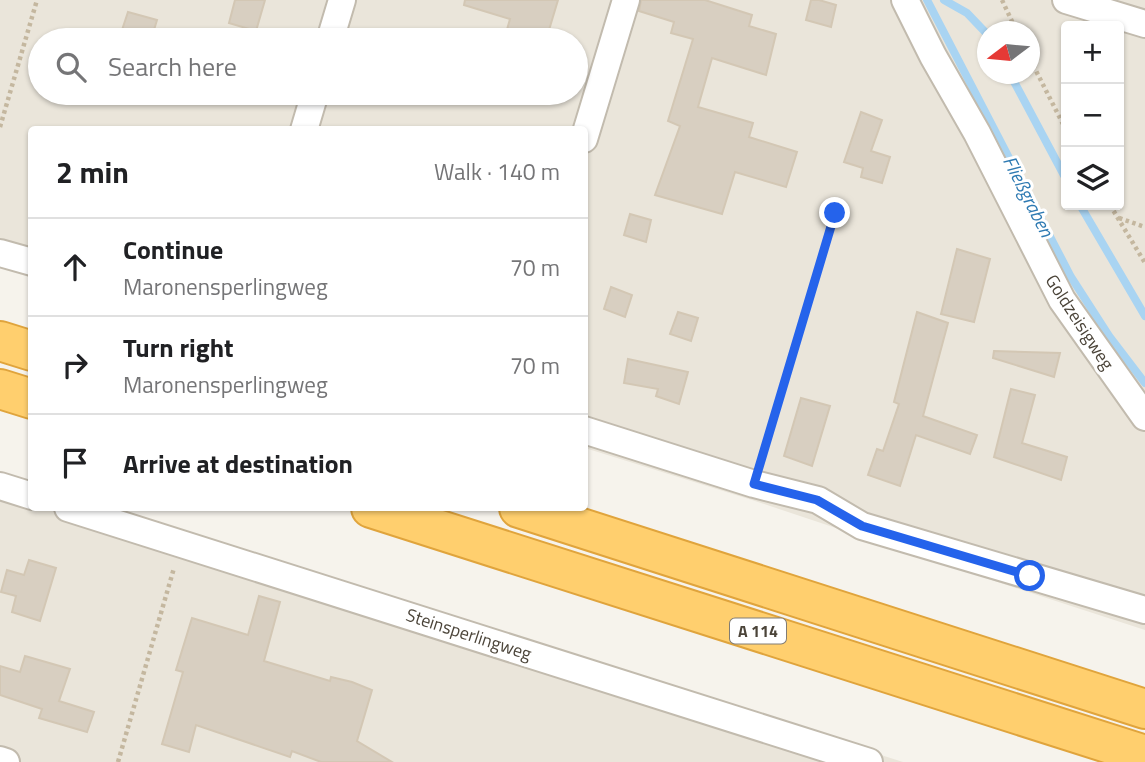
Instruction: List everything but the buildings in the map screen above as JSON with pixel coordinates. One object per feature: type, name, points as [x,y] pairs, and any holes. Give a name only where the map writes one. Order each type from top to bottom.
[{"type":"highway","points":[[0,341],[28,350]]},
{"type":"highway","points":[[0,389],[28,398]]},
{"type":"highway","name":"A 114","points":[[381,511],[1145,755]]},
{"type":"highway","name":"A 114","points":[[528,511],[1145,709]]},
{"type":"lane","points":[[334,28],[342,0]]},
{"type":"lane","points":[[588,126],[626,0]]},
{"type":"lane","name":"Goldzeisigweg","points":[[905,0],[1062,300],[1145,417]]},
{"type":"lane","points":[[1066,0],[1145,24]]},
{"type":"lane","points":[[305,126],[311,105]]},
{"type":"lane","points":[[0,253],[28,261]]},
{"type":"lane","points":[[588,431],[754,484],[817,500],[862,526],[1145,610]]},
{"type":"lane","points":[[0,486],[28,495]]},
{"type":"lane","name":"Steinsperlingweg","points":[[78,511],[869,762]]},
{"type":"lane","points":[[0,760],[6,762]]},
{"type":"path","points":[[29,28],[37,0]]},
{"type":"path","points":[[1002,0],[1012,21]]},
{"type":"path","points":[[0,127],[28,31]]},
{"type":"path","points":[[1040,79],[1061,120]]},
{"type":"path","points":[[1113,210],[1145,263]]},
{"type":"path","points":[[754,484],[835,213]]},
{"type":"path","points":[[1118,218],[1145,227]]},
{"type":"path","points":[[118,762],[181,543]]},
{"type":"shaded area","points":[[0,0],[1145,0],[1145,630],[752,500],[588,449],[588,126],[28,126],[28,272],[0,263]]},
{"type":"shaded area","points":[[0,474],[28,504],[28,511],[112,511],[903,762],[0,762]]},
{"type":"waterway","name":"Fließgraben","points":[[927,0],[1071,277],[1109,336],[1145,383]]},
{"type":"waterway","name":"Fließgraben","points":[[944,0],[967,13],[977,23]]},
{"type":"waterway","name":"Fließgraben","points":[[1015,84],[1061,170]]},
{"type":"waterway","name":"Fließgraben","points":[[1083,210],[1145,316]]},
{"type":"route","points":[[835,213],[754,484],[817,500],[862,526],[1030,576]]}]
